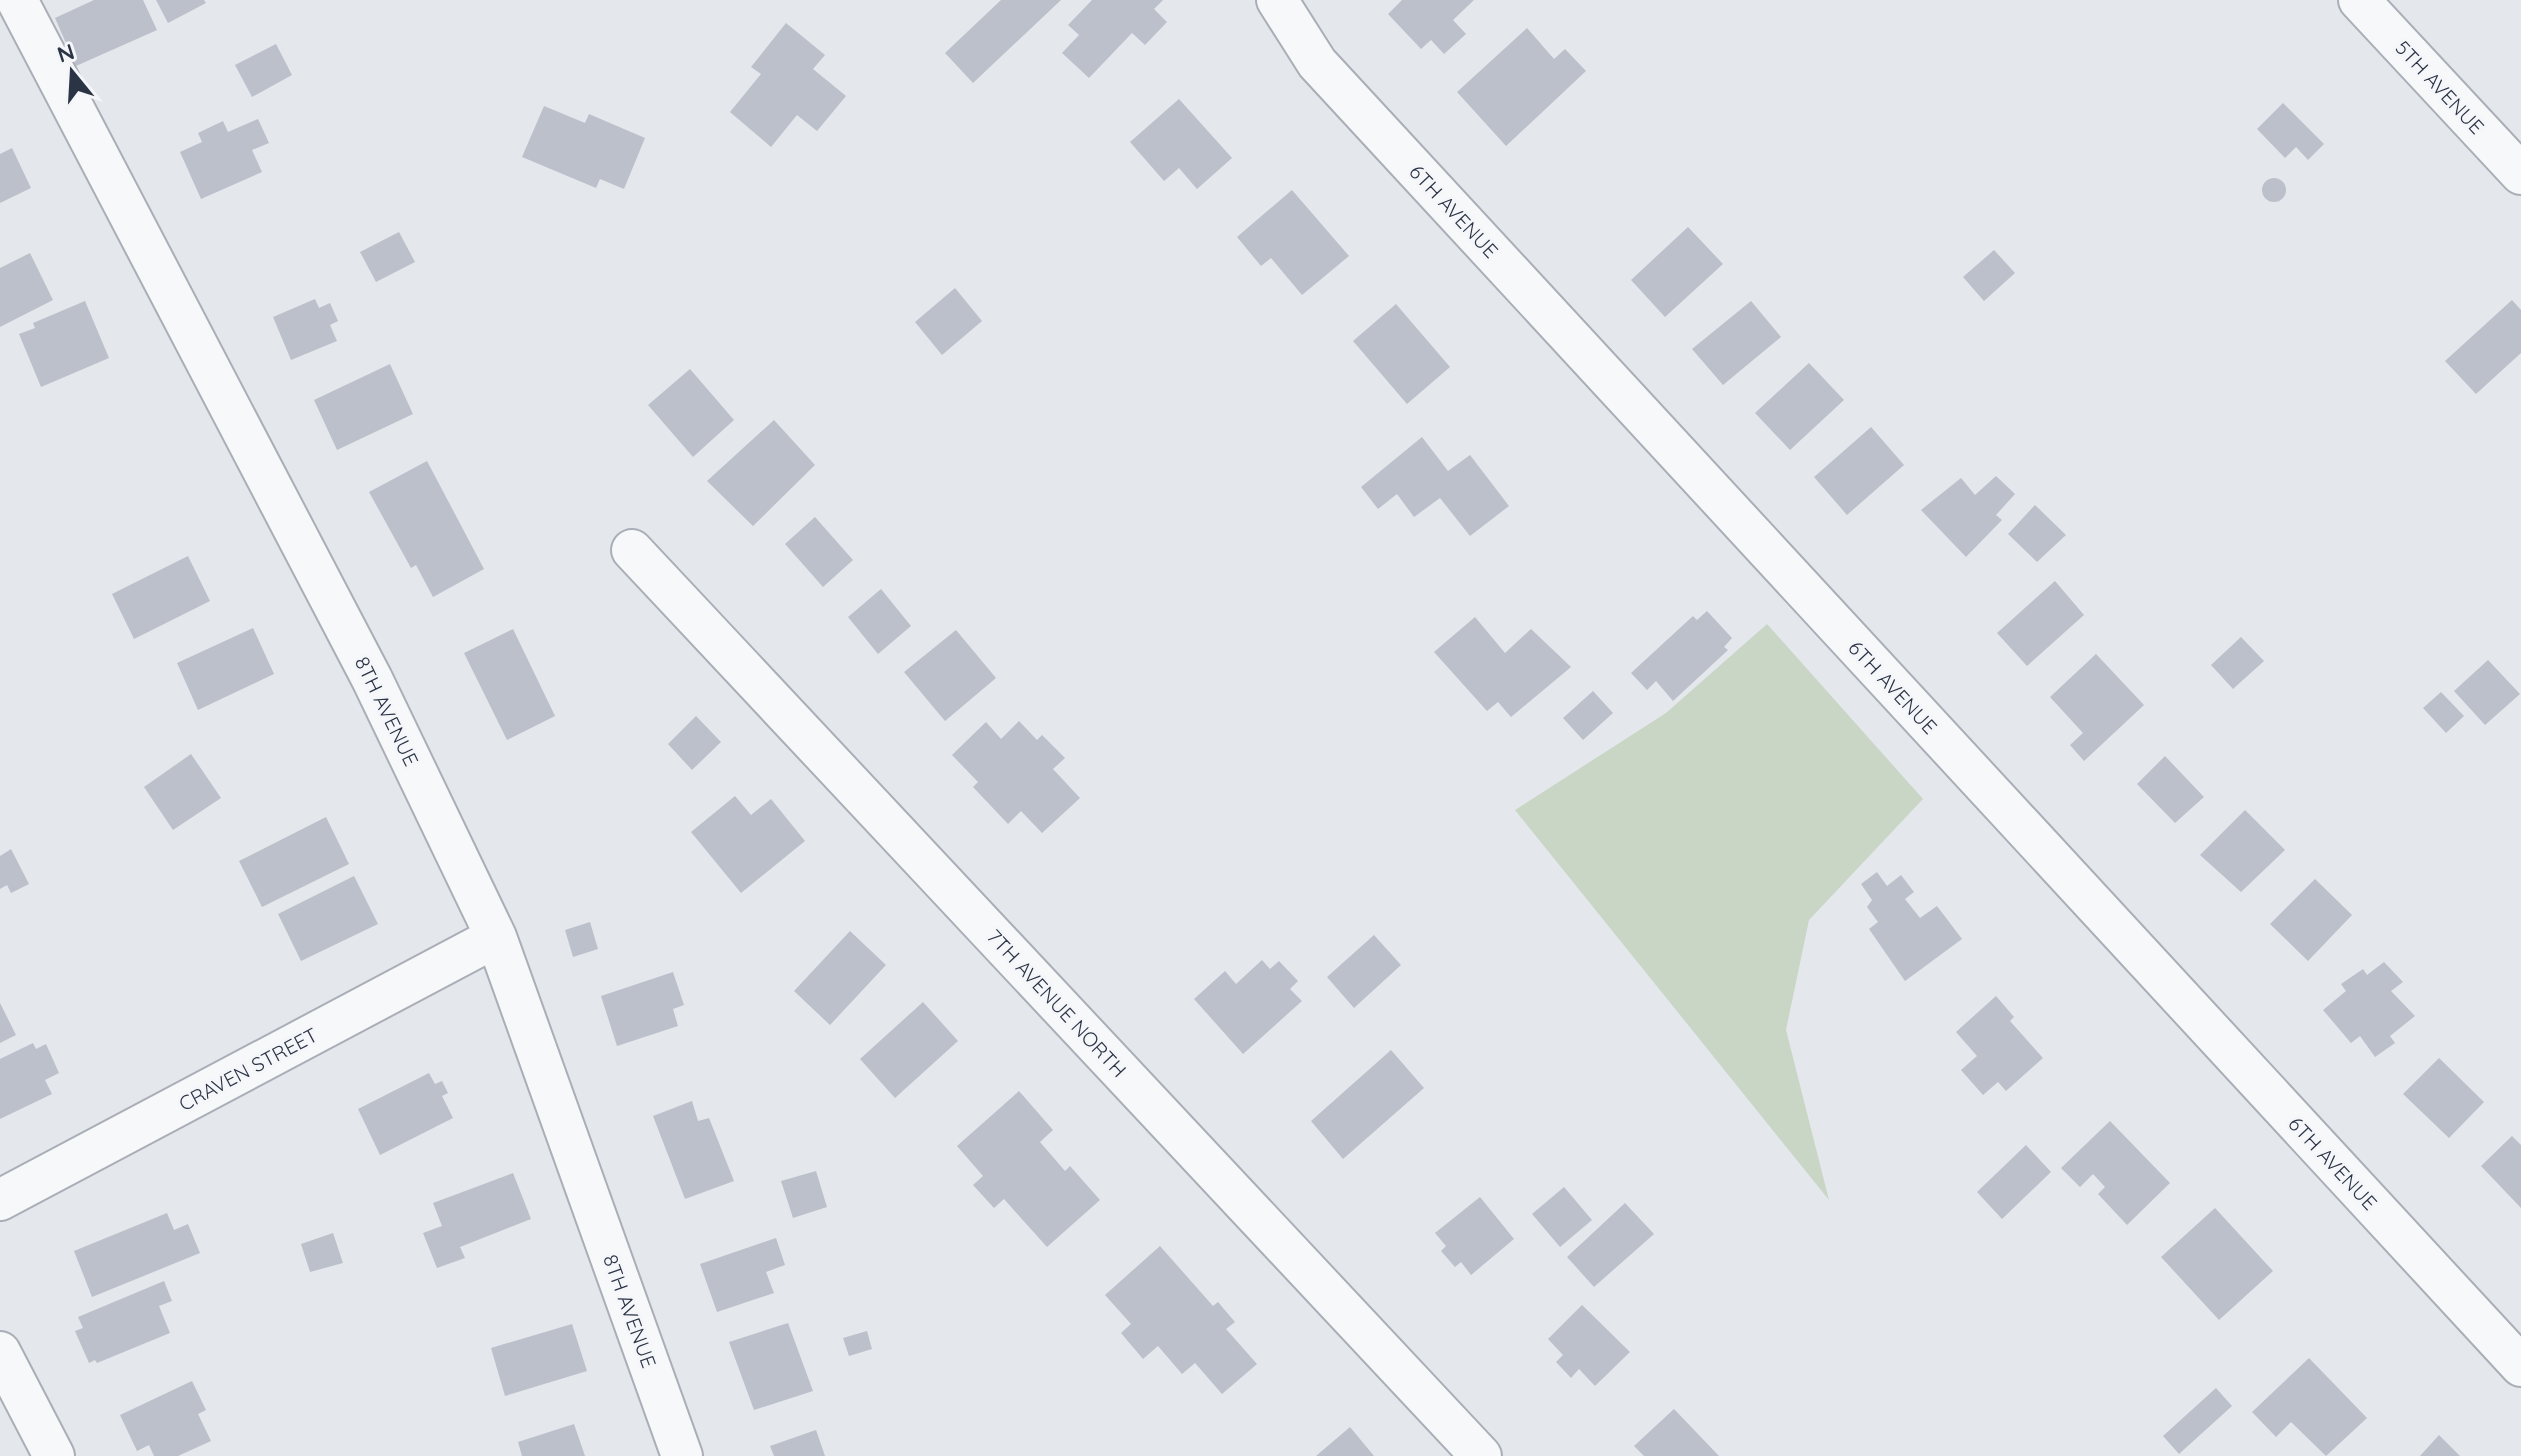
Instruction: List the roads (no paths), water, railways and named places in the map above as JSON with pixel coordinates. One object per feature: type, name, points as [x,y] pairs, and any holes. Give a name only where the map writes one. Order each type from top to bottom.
[{"type":"street","name":"8TH AVENUE","points":[[17,0],[372,679],[496,937],[682,1456]]},
{"type":"street","name":"6TH AVENUE","points":[[1277,0],[1317,63],[2521,1366]]},
{"type":"street","name":"5TH AVENUE","points":[[2359,0],[2521,174]]},
{"type":"street","name":"7TH AVENUE NORTH","points":[[632,550],[1481,1456]]},
{"type":"street","name":"CRAVEN STREET","points":[[0,1200],[496,937]]},
{"type":"street","points":[[0,1352],[54,1456]]}]
